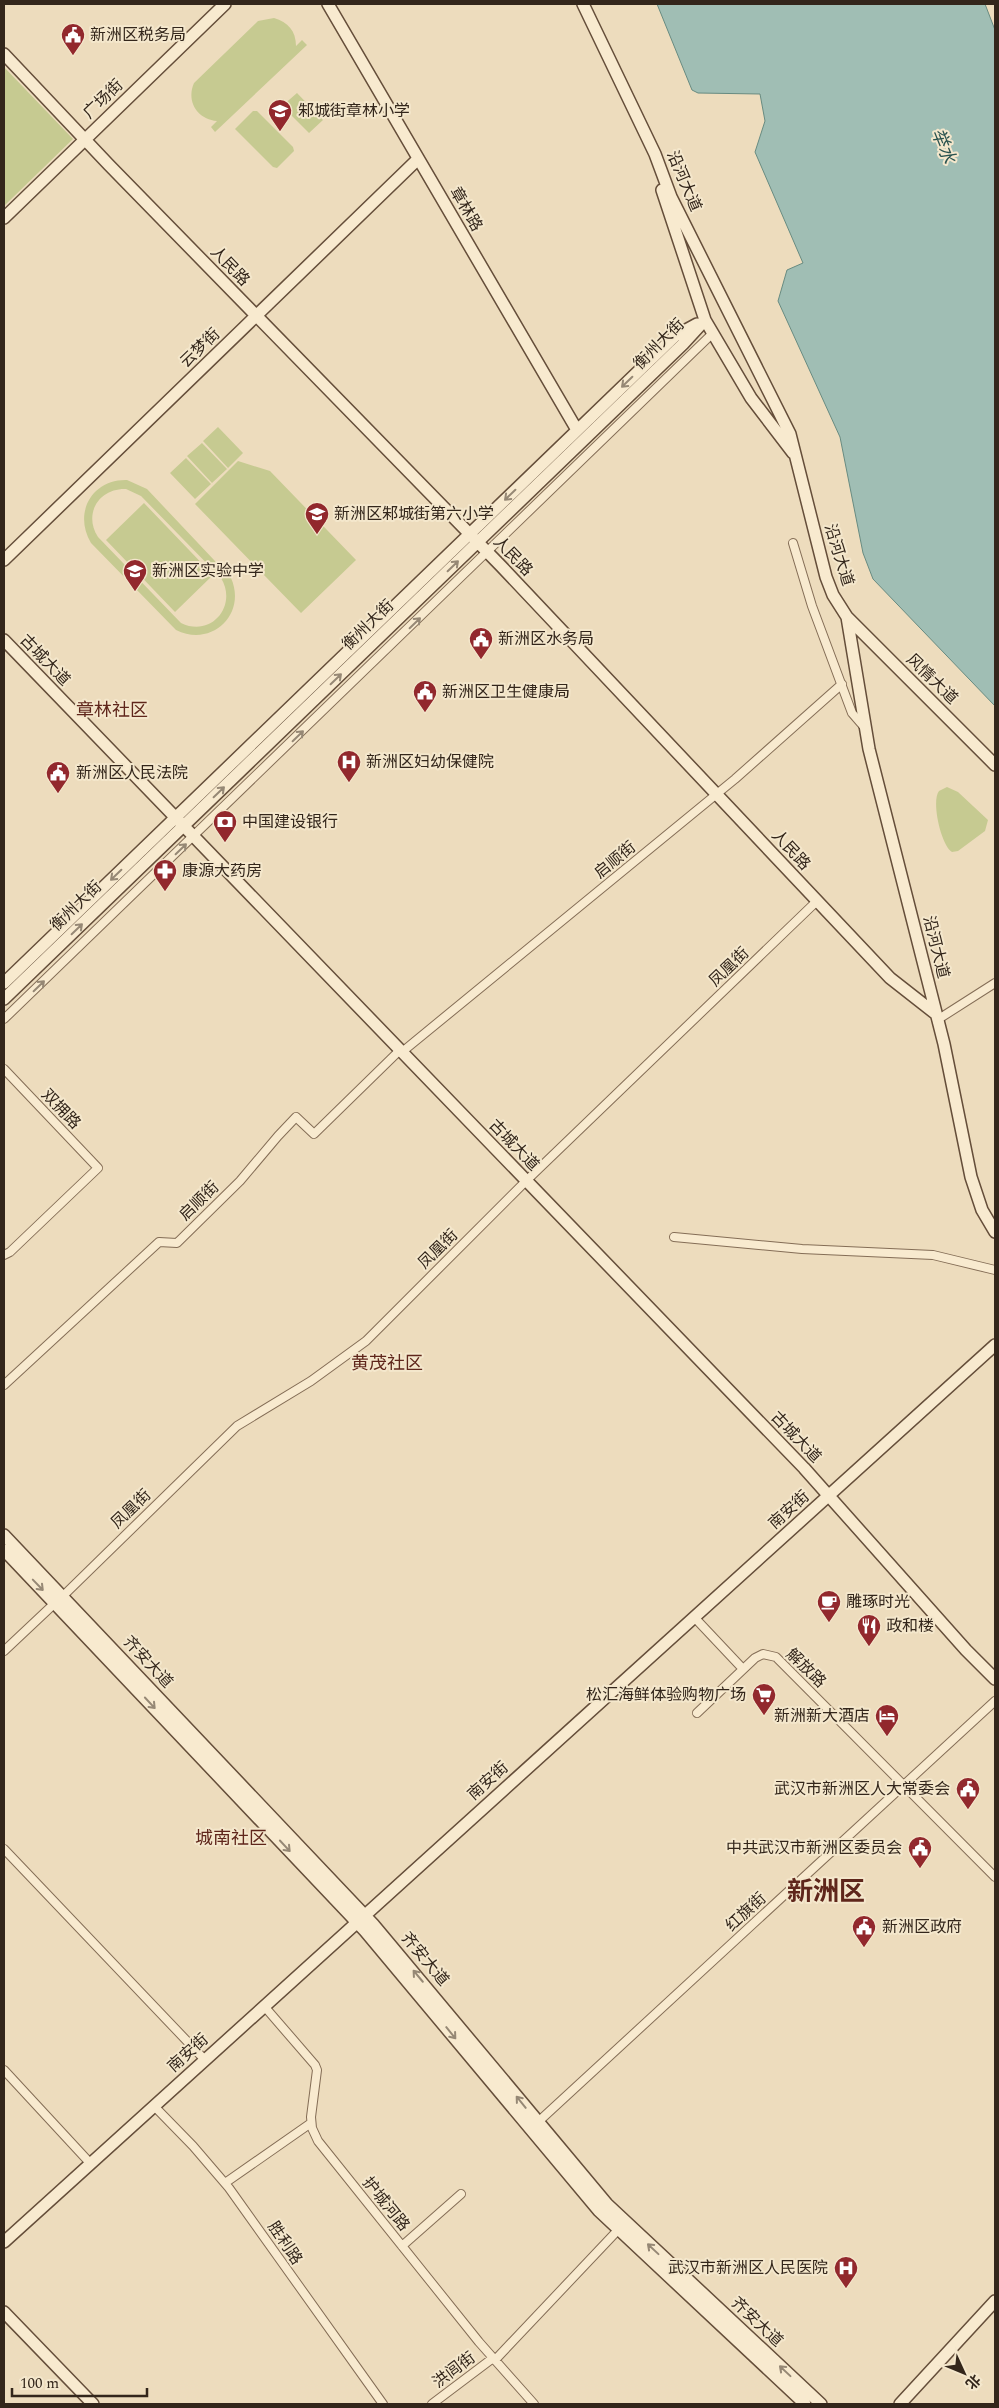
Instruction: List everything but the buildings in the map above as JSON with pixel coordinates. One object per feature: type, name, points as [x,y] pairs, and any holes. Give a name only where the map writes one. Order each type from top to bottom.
[{"type":"main road","name":"广场街","points":[[4,218],[225,4]]},
{"type":"main road","name":"章林路","points":[[328,4],[577,430]]},
{"type":"main road","name":"沿河大道","points":[[584,4],[661,170],[671,197],[790,434],[826,577],[833,595],[847,617],[869,750],[937,1017],[974,1188],[982,1210],[995,1232]]},
{"type":"main road","name":"人民路","points":[[4,54],[85,140],[488,553],[890,978],[937,1017]]},
{"type":"main road","name":"云梦街","points":[[4,560],[418,159]]},
{"type":"main road","points":[[661,170],[661,188],[705,320],[751,398],[796,456]]},
{"type":"main road","name":"衡州大街","points":[[473,538],[577,430],[675,336],[705,320]]},
{"type":"main road","name":"衡州大街","points":[[4,999],[179,822],[473,538],[683,344],[705,320]]},
{"type":"main road","name":"风情大道","points":[[847,617],[995,765]]},
{"type":"main road","name":"古城大道","points":[[4,640],[804,1468],[966,1650],[995,1679]]},
{"type":"main road","name":"衡州大街","points":[[4,983],[179,822]]},
{"type":"main road","name":"南安街","points":[[4,2242],[995,1345]]},
{"type":"main road","name":"齐安大道","points":[[4,1534],[59,1600],[435,1996],[589,2184],[625,2223],[820,2404]]},
{"type":"main road","name":"齐安大道","points":[[4,1550],[59,1600]]},
{"type":"main road","name":"齐安大道","points":[[361,1918],[427,2003],[564,2172],[618,2230],[805,2404]]},
{"type":"main road","points":[[900,2404],[995,2301]]},
{"type":"main road","points":[[4,2312],[93,2404]]},
{"type":"street","points":[[4,1020],[713,334]]},
{"type":"street","points":[[793,543],[812,606],[852,713],[866,728]]},
{"type":"street","name":"启顺街","points":[[4,1384],[159,1242],[177,1243],[240,1181],[296,1117],[314,1134],[401,1051],[717,795],[842,684]]},
{"type":"street","name":"凤凰街","points":[[4,1650],[59,1600],[237,1426],[318,1377],[366,1341],[526,1181],[817,901]]},
{"type":"street","points":[[937,1017],[995,983]]},
{"type":"street","name":"双拥路","points":[[4,1069],[98,1168],[10,1252],[4,1255]]},
{"type":"street","points":[[674,1237],[802,1249],[933,1255],[995,1270]]},
{"type":"street","points":[[694,1617],[743,1669]]},
{"type":"street","name":"解放路","points":[[697,1713],[743,1669],[762,1654],[779,1660],[995,1878]]},
{"type":"street","name":"红旗街","points":[[538,2122],[995,1701]]},
{"type":"street","points":[[4,1849],[205,2060]]},
{"type":"street","points":[[225,2183],[311,2123],[317,2070],[315,2065],[264,2006]]},
{"type":"street","points":[[4,2070],[90,2164]]},
{"type":"street","name":"胜利路","points":[[154,2106],[225,2183],[383,2404]]},
{"type":"street","name":"护城河路","points":[[311,2123],[318,2141],[494,2359],[534,2404]]},
{"type":"street","points":[[402,2246],[461,2194]]},
{"type":"street","name":"洪闾街","points":[[432,2404],[494,2359],[618,2230]]},
{"type":"green space","points":[[274,18],[290,28],[295,36],[296,46],[302,40],[307,45],[215,132],[211,127],[217,121],[204,117],[192,102],[191,96],[194,83],[258,21]]},
{"type":"green space","points":[[4,67],[73,139],[4,206]]},
{"type":"green space","points":[[297,93],[323,120],[309,133],[282,106]]},
{"type":"green space","points":[[253,111],[257,111],[293,147],[294,151],[277,168],[273,167],[235,129]]},
{"type":"green space","points":[[218,427],[243,453],[228,468],[203,441]]},
{"type":"green space","points":[[202,443],[227,469],[212,483],[187,456]]},
{"type":"green space","points":[[186,458],[211,484],[195,499],[170,473]]},
{"type":"green space","points":[[238,461],[270,471],[356,560],[301,613],[195,504]]},
{"type":"green space","points":[[127,480],[147,489],[231,578],[235,591],[234,604],[230,615],[223,624],[213,631],[202,635],[176,630],[91,543],[86,532],[85,510],[95,492],[104,485],[115,481]],"holes":[[[126,489],[141,496],[221,578],[226,599],[219,617],[211,623],[192,627],[181,623],[98,537],[92,520],[93,511],[101,498],[116,490]]]},
{"type":"green space","points":[[144,503],[213,575],[175,612],[106,540]]},
{"type":"green space","points":[[947,787],[958,792],[988,820],[985,831],[958,851],[952,852],[944,841],[938,823],[936,804],[939,791]]},
{"type":"water","name":"举水","points":[[657,4],[985,4],[995,30],[995,706],[873,579],[863,553],[840,437],[778,301],[787,270],[803,263],[755,152],[765,121],[760,94],[698,93],[692,90]]},
{"type":"place","name":"新洲区税务局","points":[[73,56]]},
{"type":"place","name":"邾城街章林小学","points":[[280,132]]},
{"type":"place","name":"新洲区邾城街第六小学","points":[[317,535]]},
{"type":"place","name":"新洲区实验中学","points":[[135,592]]},
{"type":"place","name":"新洲区水务局","points":[[481,660]]},
{"type":"place","name":"新洲区卫生健康局","points":[[425,713]]},
{"type":"place","name":"新洲区妇幼保健院","points":[[349,783]]},
{"type":"place","name":"新洲区人民法院","points":[[58,794]]},
{"type":"place","name":"中国建设银行","points":[[225,843]]},
{"type":"place","name":"康源大药房","points":[[165,892]]},
{"type":"place","name":"雕琢时光","points":[[829,1623]]},
{"type":"place","name":"政和楼","points":[[869,1647]]},
{"type":"place","name":"松汇海鲜体验购物广场","points":[[764,1716]]},
{"type":"place","name":"新洲新大酒店","points":[[887,1737]]},
{"type":"place","name":"武汉市新洲区人大常委会","points":[[968,1810]]},
{"type":"place","name":"中共武汉市新洲区委员会","points":[[920,1869]]},
{"type":"place","name":"新洲区政府","points":[[864,1948]]},
{"type":"place","name":"武汉市新洲区人民医院","points":[[846,2289]]},
{"type":"district","name":"章林社区","points":[[112,710]]},
{"type":"district","name":"黄茂社区","points":[[387,1363]]},
{"type":"district","name":"城南社区","points":[[231,1838]]},
{"type":"district","name":"新洲区","points":[[826,1892]]}]
